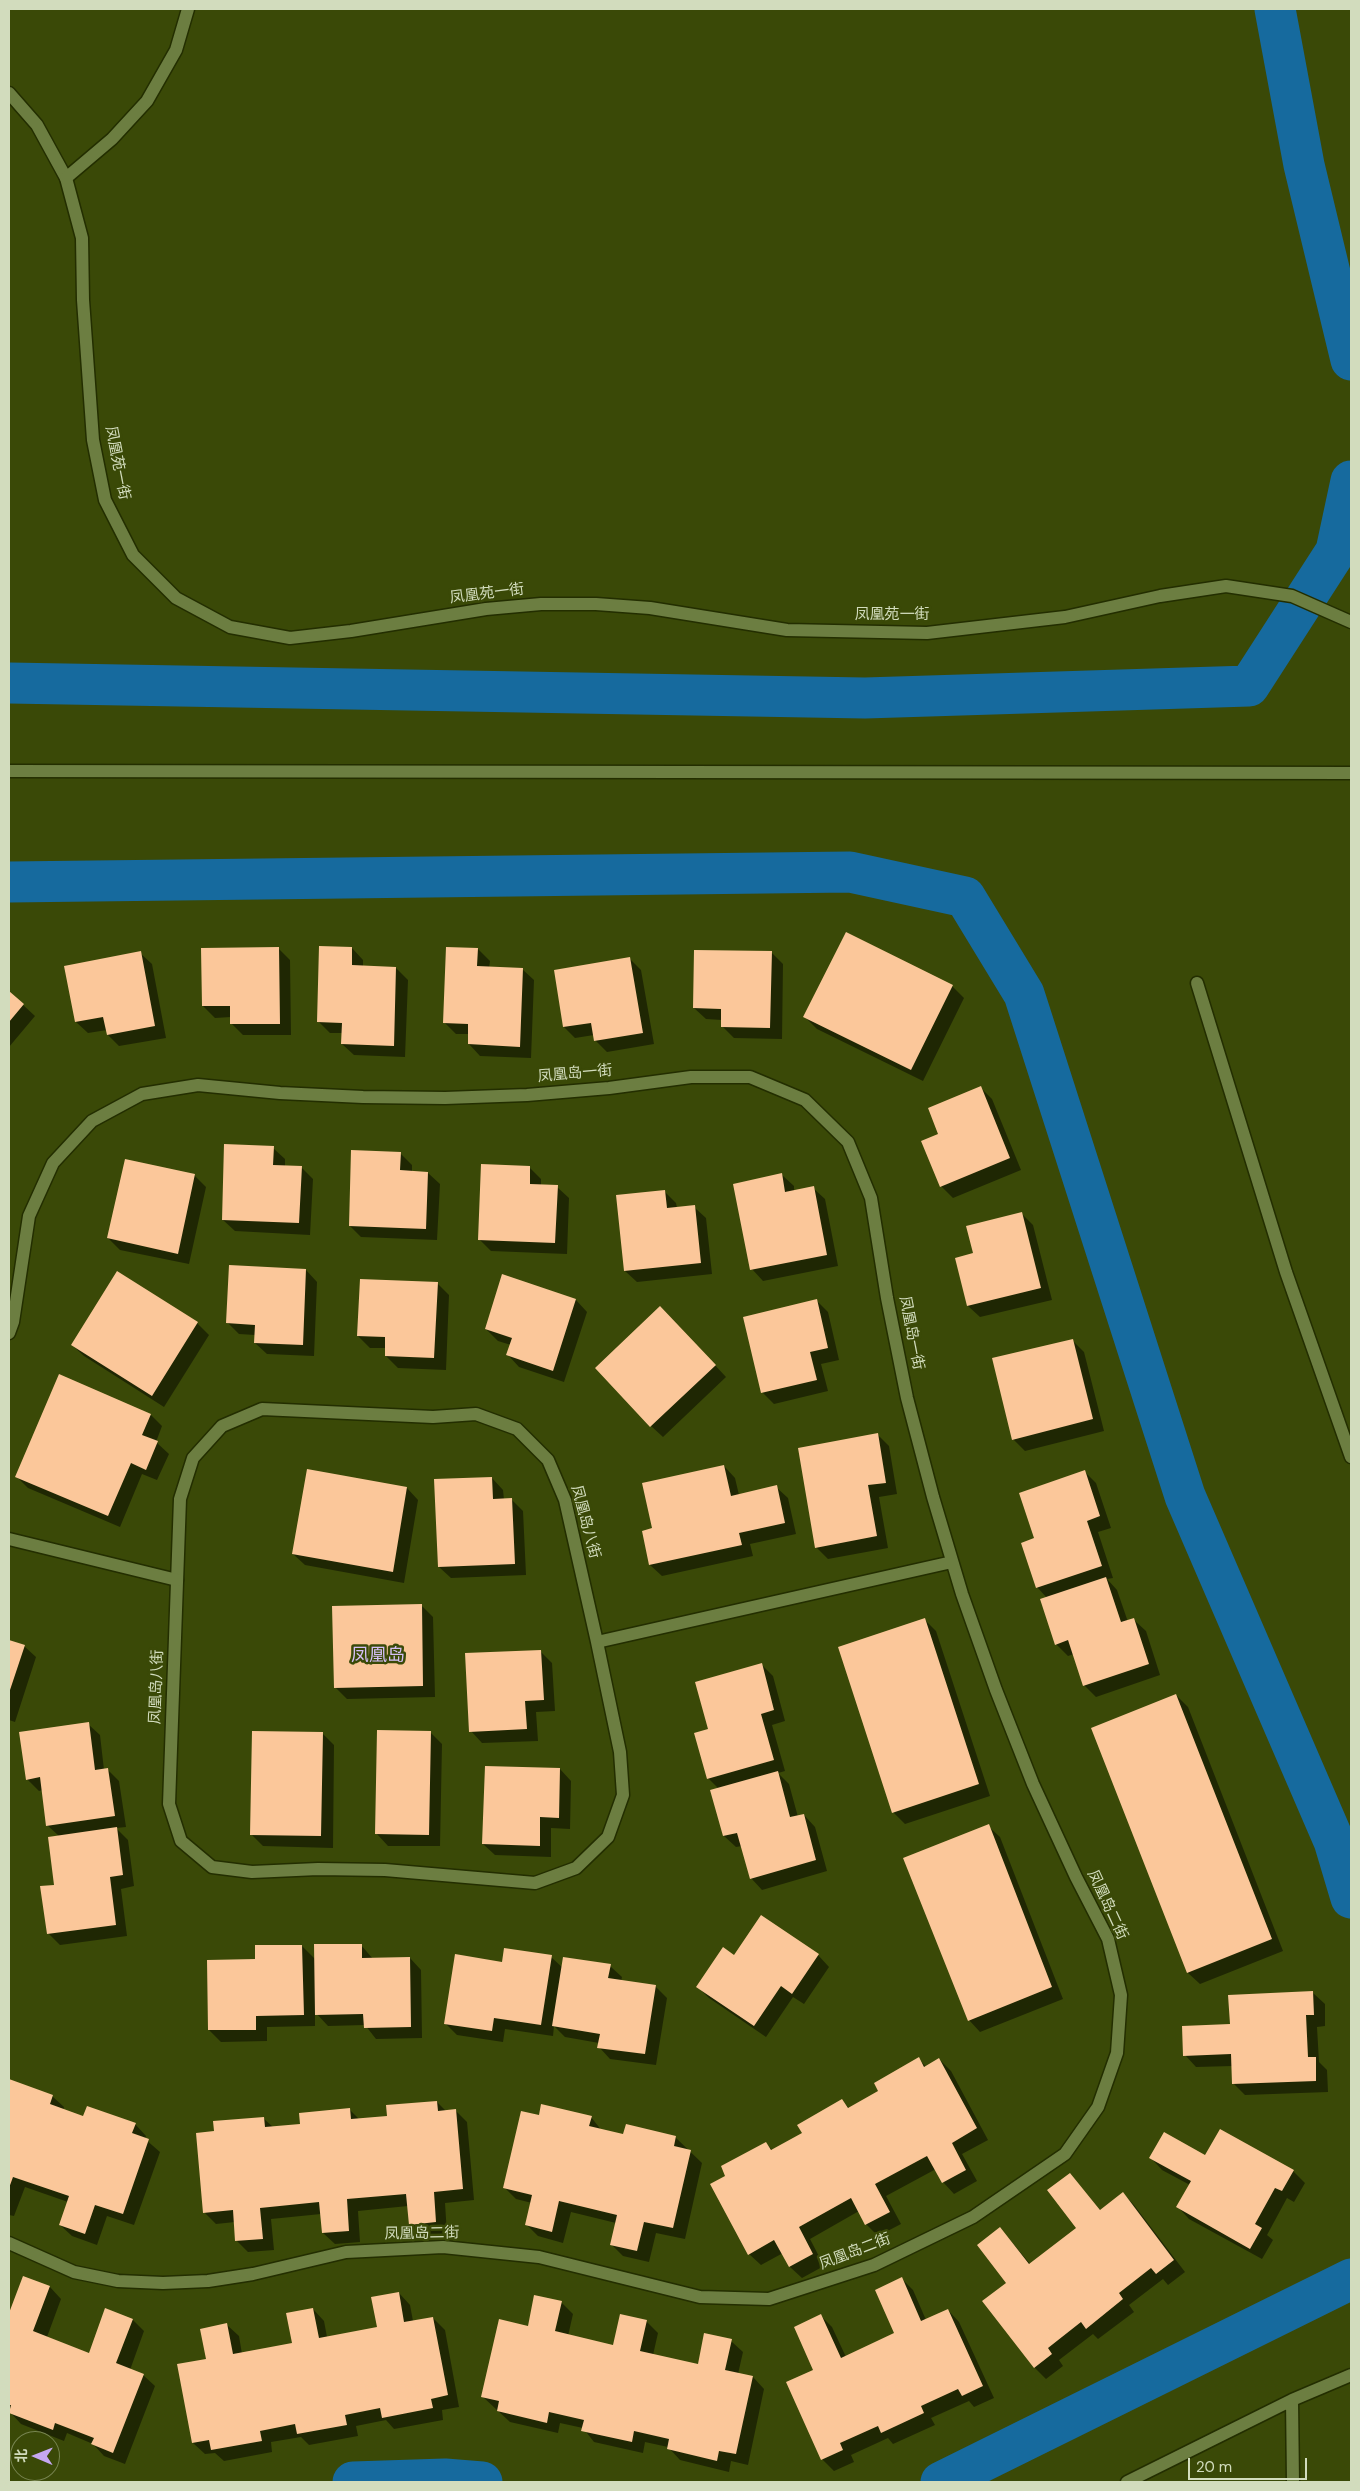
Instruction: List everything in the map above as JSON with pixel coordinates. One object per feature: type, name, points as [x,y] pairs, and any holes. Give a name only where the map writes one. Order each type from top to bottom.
[{"type":"street","points":[[66,178],[112,139],[146,101],[176,50],[188,9]]},
{"type":"street","name":"凤凰苑一街","points":[[9,93],[37,125],[66,178],[82,238],[82,300],[93,440],[105,500],[133,555],[176,598],[230,627],[290,638],[351,631],[486,609],[541,604],[596,604],[650,608],[787,630],[927,633],[1065,618],[1160,596],[1226,586],[1292,596],[1351,622]]},
{"type":"street","points":[[9,771],[1351,773]]},
{"type":"street","points":[[1198,983],[1286,1272],[1351,1457]]},
{"type":"street","name":"凤凰岛一街","points":[[9,1333],[13,1322],[29,1216],[53,1163],[92,1121],[142,1094],[198,1085],[280,1093],[445,1098],[582,1090],[691,1077],[750,1077],[805,1100],[848,1142],[871,1198],[887,1298],[907,1398],[952,1562]]},
{"type":"street","name":"凤凰岛八街","points":[[262,1409],[433,1417],[476,1414],[517,1429],[548,1460],[565,1500],[596,1642],[620,1752],[623,1796],[608,1837],[576,1868],[535,1883],[385,1870],[318,1869],[252,1872],[212,1867],[181,1841],[169,1804],[180,1499],[193,1458],[222,1426],[262,1409]]},
{"type":"street","points":[[9,1539],[177,1580]]},
{"type":"street","points":[[596,1642],[952,1562]]},
{"type":"street","name":"凤凰岛二街","points":[[9,2243],[74,2272],[118,2281],[163,2283],[208,2281],[253,2274],[346,2252],[443,2247],[539,2257],[700,2297],[769,2299],[874,2265],[932,2237],[973,2216],[1064,2154],[1098,2107],[1117,2053],[1121,1995],[1108,1939],[1076,1877],[1034,1784],[996,1690],[952,1562]]},
{"type":"street","points":[[1127,2482],[1292,2400],[1351,2375]]},
{"type":"street","points":[[1292,2400],[1293,2482]]},
{"type":"building","points":[[846,932],[953,985],[911,1070],[803,1017]]},
{"type":"building","points":[[319,946],[352,947],[352,965],[396,967],[394,1046],[341,1044],[342,1023],[317,1022]]},
{"type":"building","points":[[279,947],[280,1024],[230,1024],[230,1006],[202,1006],[201,948]]},
{"type":"building","points":[[446,947],[478,948],[477,966],[523,968],[520,1047],[468,1044],[468,1024],[443,1023]]},
{"type":"building","points":[[694,950],[772,951],[770,1028],[721,1027],[721,1009],[693,1008]]},
{"type":"building","points":[[141,951],[155,1026],[107,1035],[103,1017],[75,1022],[64,966]]},
{"type":"building","points":[[630,957],[643,1033],[594,1041],[591,1023],[563,1027],[554,970]]},
{"type":"building","points":[[9,991],[24,1004],[9,1022]]},
{"type":"building","points":[[981,1086],[1010,1158],[940,1187],[921,1141],[938,1134],[928,1108]]},
{"type":"building","points":[[224,1144],[274,1146],[273,1165],[302,1166],[299,1223],[222,1220]]},
{"type":"building","points":[[351,1150],[401,1152],[400,1170],[428,1172],[426,1229],[349,1226]]},
{"type":"building","points":[[125,1159],[195,1174],[178,1254],[107,1238]]},
{"type":"building","points":[[481,1164],[530,1166],[530,1184],[558,1185],[555,1243],[478,1240]]},
{"type":"building","points":[[782,1173],[785,1192],[814,1186],[827,1255],[750,1270],[733,1184]]},
{"type":"building","points":[[665,1190],[667,1208],[695,1205],[701,1263],[624,1271],[616,1195]]},
{"type":"building","points":[[1022,1212],[1041,1288],[967,1306],[955,1258],[973,1253],[966,1226]]},
{"type":"building","points":[[229,1265],[306,1269],[303,1345],[254,1343],[255,1325],[226,1323]]},
{"type":"building","points":[[117,1271],[198,1322],[152,1396],[71,1345]]},
{"type":"building","points":[[502,1274],[576,1299],[553,1371],[506,1355],[512,1338],[485,1329]]},
{"type":"building","points":[[360,1279],[438,1282],[434,1358],[385,1356],[385,1337],[357,1336]]},
{"type":"building","points":[[817,1299],[828,1348],[810,1352],[817,1380],[761,1393],[743,1317]]},
{"type":"building","points":[[660,1306],[716,1365],[650,1427],[595,1368]]},
{"type":"building","points":[[1073,1339],[1093,1419],[1012,1440],[992,1358]]},
{"type":"building","points":[[59,1374],[151,1414],[142,1435],[158,1441],[146,1470],[131,1463],[108,1516],[15,1477]]},
{"type":"building","points":[[878,1433],[886,1483],[868,1485],[877,1536],[815,1548],[798,1448]]},
{"type":"building","points":[[724,1465],[731,1496],[777,1485],[785,1523],[739,1533],[742,1545],[649,1565],[642,1531],[652,1528],[642,1483]]},
{"type":"building","points":[[307,1469],[407,1487],[393,1572],[292,1554]]},
{"type":"building","points":[[1085,1470],[1100,1516],[1087,1521],[1102,1566],[1036,1588],[1021,1543],[1034,1538],[1019,1493]]},
{"type":"building","points":[[492,1477],[493,1499],[512,1498],[515,1564],[438,1567],[434,1479]]},
{"type":"building","points":[[1106,1577],[1121,1622],[1134,1618],[1149,1664],[1083,1686],[1068,1640],[1055,1645],[1040,1599]]},
{"type":"building","points":[[422,1604],[423,1686],[334,1688],[332,1606]]},
{"type":"building","points":[[925,1618],[979,1784],[892,1813],[838,1647]]},
{"type":"building","points":[[9,1640],[25,1645],[9,1693]]},
{"type":"building","points":[[541,1650],[544,1700],[525,1701],[527,1729],[469,1732],[465,1653]]},
{"type":"building","points":[[762,1663],[774,1710],[761,1714],[774,1760],[707,1779],[694,1733],[708,1729],[695,1682]]},
{"type":"building","points":[[1176,1694],[1272,1939],[1187,1973],[1091,1728]]},
{"type":"building","points":[[89,1722],[95,1770],[108,1768],[115,1816],[46,1826],[40,1777],[26,1780],[19,1732]]},
{"type":"building","points":[[377,1730],[431,1731],[429,1835],[375,1834]]},
{"type":"building","points":[[252,1731],[323,1732],[321,1836],[250,1835]]},
{"type":"building","points":[[485,1766],[560,1768],[559,1818],[540,1817],[540,1846],[482,1844]]},
{"type":"building","points":[[778,1771],[790,1817],[804,1814],[816,1860],[750,1879],[737,1833],[723,1836],[710,1790]]},
{"type":"building","points":[[989,1824],[1052,1987],[968,2021],[903,1858]]},
{"type":"building","points":[[117,1827],[123,1875],[110,1877],[116,1925],[47,1934],[40,1886],[54,1885],[48,1837]]},
{"type":"building","points":[[761,1915],[819,1954],[792,1994],[781,1986],[754,2026],[696,1987],[723,1947],[734,1955]]},
{"type":"building","points":[[314,1944],[362,1944],[362,1958],[410,1957],[411,2027],[364,2028],[363,2014],[315,2015]]},
{"type":"building","points":[[255,1945],[302,1945],[304,2015],[256,2016],[256,2030],[208,2030],[207,1960],[255,1959]]},
{"type":"building","points":[[504,1948],[552,1955],[541,2025],[494,2018],[492,2031],[444,2024],[455,1954],[502,1962]]},
{"type":"building","points":[[563,1957],[611,1964],[608,1978],[656,1985],[645,2054],[597,2048],[600,2034],[552,2026]]},
{"type":"building","points":[[1313,1991],[1314,2015],[1306,2015],[1308,2057],[1316,2057],[1316,2081],[1232,2084],[1231,2054],[1183,2056],[1182,2026],[1230,2024],[1228,1995]]},
{"type":"building","points":[[919,2057],[924,2067],[939,2058],[977,2128],[952,2143],[966,2170],[942,2183],[927,2156],[875,2184],[890,2212],[865,2225],[851,2198],[799,2227],[813,2254],[789,2267],[774,2240],[748,2255],[710,2184],[725,2176],[721,2166],[766,2142],[771,2150],[802,2133],[797,2125],[842,2099],[848,2108],[878,2091],[874,2083]]},
{"type":"building","points":[[9,2079],[53,2095],[50,2104],[83,2116],[87,2106],[136,2123],[132,2133],[149,2139],[123,2214],[95,2205],[85,2234],[59,2225],[69,2196],[13,2177],[9,2188]]},
{"type":"building","points":[[437,2101],[438,2111],[456,2109],[463,2189],[434,2192],[436,2222],[409,2225],[406,2194],[347,2199],[349,2231],[322,2233],[319,2202],[260,2208],[263,2239],[235,2241],[233,2210],[203,2213],[196,2133],[214,2131],[213,2121],[264,2117],[265,2127],[300,2124],[299,2113],[350,2108],[351,2119],[387,2116],[386,2105]]},
{"type":"building","points":[[541,2104],[592,2116],[589,2126],[623,2134],[626,2124],[676,2136],[674,2146],[691,2150],[673,2228],[644,2222],[637,2251],[610,2245],[617,2215],[559,2201],[552,2232],[525,2225],[532,2195],[503,2188],[521,2111],[539,2115]]},
{"type":"building","points":[[1220,2129],[1294,2170],[1282,2191],[1275,2188],[1255,2224],[1262,2228],[1250,2249],[1176,2207],[1191,2181],[1149,2158],[1164,2132],[1205,2155]]},
{"type":"building","points":[[1070,2173],[1100,2210],[1123,2192],[1174,2260],[1156,2274],[1151,2268],[1119,2293],[1123,2299],[1086,2329],[1081,2322],[1048,2348],[1052,2354],[1034,2368],[982,2301],[1006,2283],[977,2245],[1000,2227],[1029,2264],[1076,2228],[1047,2190]]},
{"type":"building","points":[[23,2276],[50,2286],[33,2331],[89,2353],[105,2308],[133,2319],[116,2363],[144,2374],[113,2453],[91,2444],[94,2438],[55,2423],[53,2430],[9,2413],[11,2405],[9,2405],[9,2313]]},
{"type":"building","points":[[902,2277],[921,2321],[948,2309],[983,2386],[962,2396],[958,2389],[921,2406],[924,2413],[881,2433],[878,2426],[840,2443],[843,2450],[821,2460],[786,2382],[813,2370],[794,2327],[821,2314],[841,2358],[894,2333],[875,2290]]},
{"type":"building","points":[[399,2292],[404,2322],[433,2317],[448,2395],[431,2399],[433,2408],[382,2418],[380,2408],[345,2415],[347,2425],[297,2434],[295,2424],[260,2431],[262,2441],[211,2450],[209,2440],[192,2443],[177,2364],[206,2359],[200,2329],[227,2323],[233,2354],[292,2343],[286,2313],[313,2308],[319,2338],[377,2327],[371,2297]]},
{"type":"building","points":[[534,2295],[562,2301],[555,2331],[613,2345],[620,2314],[647,2320],[640,2351],[698,2364],[704,2333],[732,2339],[725,2370],[753,2376],[736,2454],[719,2451],[717,2461],[667,2449],[669,2439],[634,2431],[632,2442],[581,2431],[584,2420],[549,2412],[547,2423],[497,2411],[499,2401],[481,2397],[499,2319],[528,2326]]},
{"type":"waterway","points":[[1275,9],[1304,165],[1351,360]]},
{"type":"waterway","points":[[9,683],[865,698],[1249,686],[1336,551],[1351,481]]},
{"type":"waterway","points":[[9,882],[850,872],[965,897],[1024,994],[1185,1496],[1334,1841],[1351,1898]]},
{"type":"waterway","points":[[941,2482],[1351,2279]]},
{"type":"waterway","points":[[353,2482],[445,2479],[482,2482]]},
{"type":"district","name":"凤凰岛","points":[[378,1656]]}]
